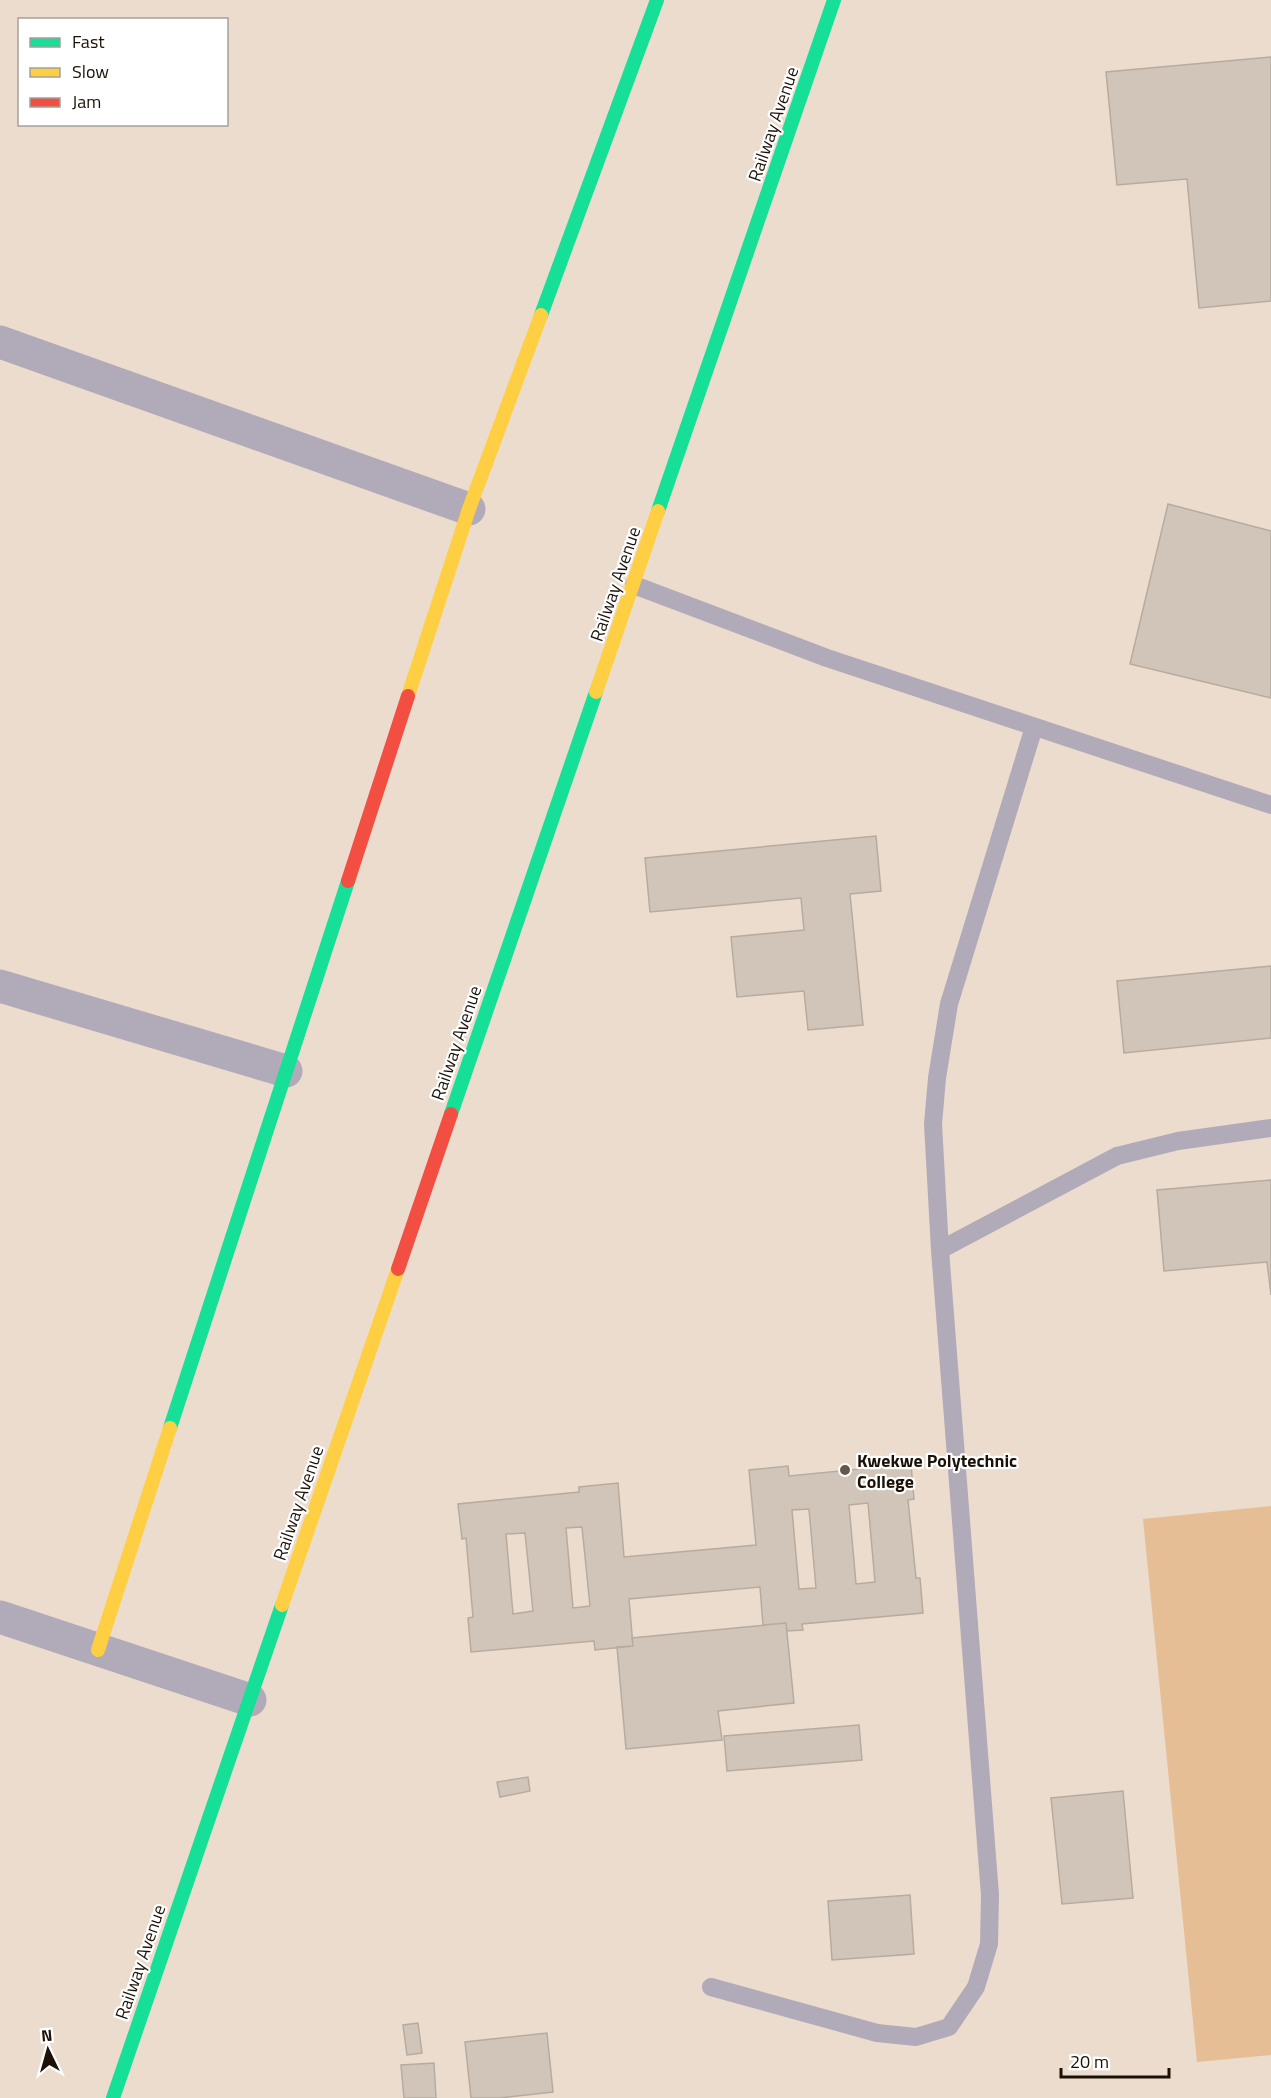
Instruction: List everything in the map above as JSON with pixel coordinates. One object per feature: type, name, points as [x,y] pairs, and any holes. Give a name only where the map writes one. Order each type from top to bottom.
[{"type":"street","points":[[98,1650],[470,509],[657,0]]},
{"type":"street","name":"Railway Avenue","points":[[113,2098],[834,0]]},
{"type":"street","points":[[0,342],[470,509]]},
{"type":"street","points":[[0,986],[286,1071]]},
{"type":"street","points":[[0,1617],[250,1700]]},
{"type":"lane","points":[[634,585],[827,658],[1271,805]]},
{"type":"lane","points":[[711,1987],[877,2033],[916,2037],[949,2027],[976,1987],[989,1944],[990,1895],[940,1250],[933,1124],[937,1078],[949,1004],[1034,727]]},
{"type":"lane","points":[[940,1250],[1117,1156],[1178,1141],[1271,1128]]},
{"type":"shaded area","points":[[1271,1506],[1271,2055],[1197,2062],[1143,1519]]},
{"type":"building","points":[[1271,57],[1271,301],[1199,308],[1187,179],[1117,185],[1106,72]]},
{"type":"building","points":[[1168,504],[1271,531],[1271,698],[1130,664]]},
{"type":"building","points":[[876,836],[881,891],[850,894],[863,1025],[808,1030],[804,991],[737,997],[731,937],[804,930],[801,898],[650,912],[645,858]]},
{"type":"building","points":[[1271,966],[1271,1038],[1124,1053],[1117,981]]},
{"type":"building","points":[[1271,1180],[1271,1295],[1267,1262],[1164,1271],[1157,1190]]},
{"type":"building","points":[[911,1464],[914,1499],[908,1500],[916,1578],[920,1578],[923,1613],[802,1624],[803,1630],[787,1631],[786,1623],[763,1625],[760,1587],[629,1599],[633,1646],[595,1650],[594,1641],[471,1652],[468,1618],[473,1617],[466,1538],[462,1539],[458,1504],[579,1492],[579,1487],[618,1483],[624,1557],[756,1545],[749,1470],[788,1466],[789,1476]],"holes":[[[868,1503],[875,1582],[856,1584],[849,1505]],[[809,1509],[816,1588],[799,1589],[792,1510]],[[582,1527],[590,1606],[573,1608],[566,1528]],[[525,1533],[533,1611],[513,1614],[506,1534]]]},
{"type":"building","points":[[786,1623],[794,1703],[718,1711],[722,1740],[626,1749],[617,1647],[633,1646],[632,1638]]},
{"type":"building","points":[[859,1725],[862,1760],[727,1771],[724,1736]]},
{"type":"building","points":[[528,1777],[530,1791],[500,1797],[497,1782]]},
{"type":"building","points":[[1123,1791],[1133,1898],[1062,1904],[1051,1798]]},
{"type":"building","points":[[910,1895],[914,1954],[832,1960],[828,1901]]},
{"type":"building","points":[[418,2023],[422,2053],[407,2055],[403,2025]]},
{"type":"building","points":[[547,2033],[553,2092],[500,2098],[471,2098],[465,2042]]},
{"type":"building","points":[[434,2063],[436,2098],[404,2098],[401,2065]]},
{"type":"traffic: fast","points":[[541,315],[657,0]]},
{"type":"traffic: fast","points":[[658,511],[834,0]]},
{"type":"traffic: fast","points":[[451,1114],[596,692]]},
{"type":"traffic: fast","points":[[170,1428],[348,881]]},
{"type":"traffic: fast","points":[[113,2098],[282,1605]]},
{"type":"traffic: slow","points":[[408,696],[469,509],[541,315]]},
{"type":"traffic: slow","points":[[596,692],[658,511]]},
{"type":"traffic: slow","points":[[282,1605],[398,1269]]},
{"type":"traffic: slow","points":[[98,1650],[170,1428]]},
{"type":"traffic: jam","points":[[348,881],[408,696]]},
{"type":"traffic: jam","points":[[398,1269],[451,1114]]},
{"type":"place","name":"Kwekwe Polytechnic College","points":[[845,1470]]}]
